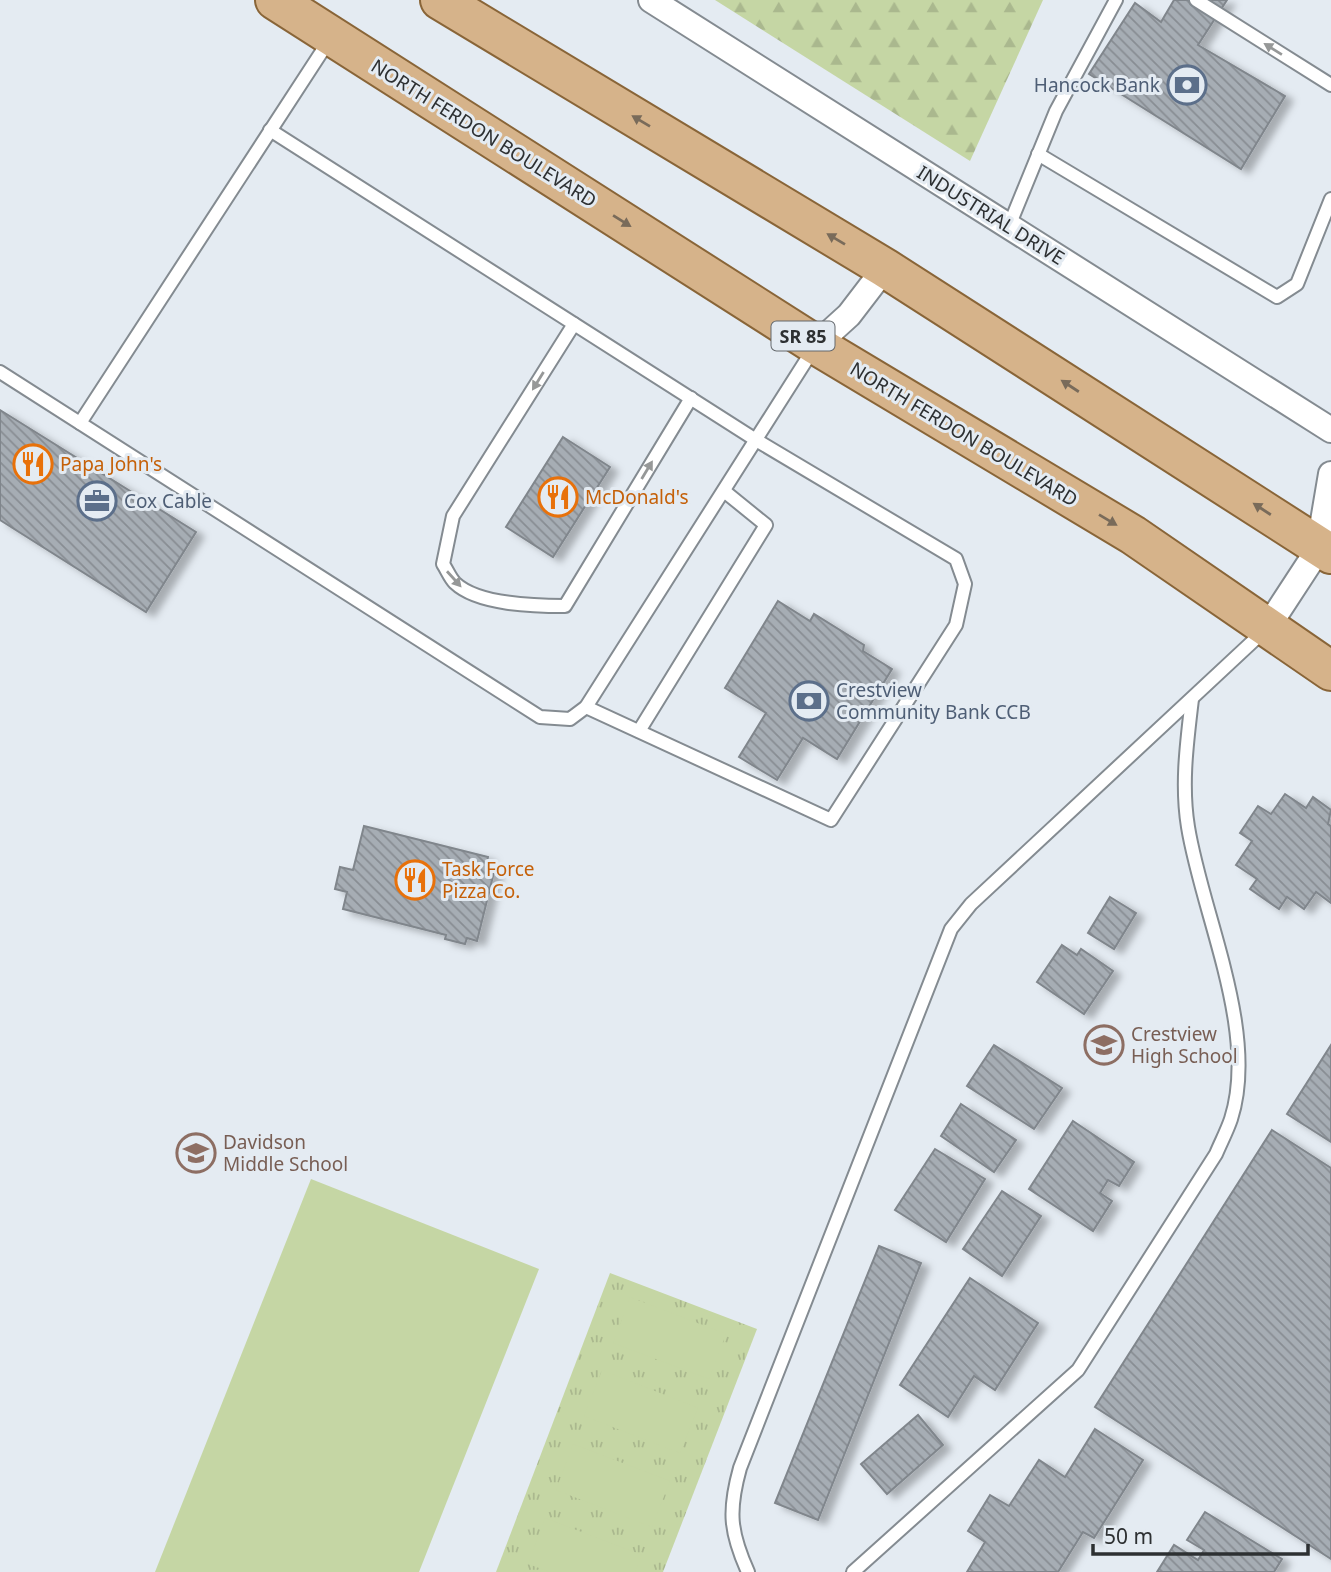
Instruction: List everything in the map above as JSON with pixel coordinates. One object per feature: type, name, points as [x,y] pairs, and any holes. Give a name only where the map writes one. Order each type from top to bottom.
[{"type":"main road","name":"NORTH FERDON BOULEVARD","points":[[275,0],[816,345],[1133,535],[1331,671]]},
{"type":"main road","points":[[440,0],[884,268],[1327,543]]},
{"type":"street","name":"INDUSTRIAL DRIVE","points":[[651,0],[1331,430]]},
{"type":"street","points":[[816,345],[849,315],[884,268]]},
{"type":"street","points":[[1267,628],[1327,543],[1331,474]]},
{"type":"lane","points":[[1009,226],[1056,111],[1115,0]]},
{"type":"lane","points":[[1195,0],[1331,85]]},
{"type":"lane","points":[[80,423],[331,37]]},
{"type":"lane","points":[[270,130],[756,440],[956,559],[965,584],[956,625],[831,820],[586,707]]},
{"type":"lane","points":[[1038,154],[1277,296],[1297,284],[1331,199]]},
{"type":"lane","points":[[574,324],[453,516],[443,564],[456,584],[481,597],[534,606],[565,606],[691,398]]},
{"type":"lane","points":[[0,372],[540,717],[570,719],[586,707],[816,345]]},
{"type":"lane","points":[[639,731],[766,524],[723,491]]},
{"type":"lane","points":[[748,1572],[733,1538],[731,1499],[740,1468],[951,929],[971,904],[1267,628]]},
{"type":"lane","points":[[853,1572],[1078,1370],[1216,1154],[1232,1117],[1238,1075],[1235,1018],[1188,827],[1185,792],[1192,699]]},
{"type":"green space","points":[[715,0],[1043,0],[970,161]]},
{"type":"green space","points":[[311,1179],[539,1269],[419,1572],[155,1572]]},
{"type":"green space","points":[[610,1273],[757,1329],[663,1572],[496,1572]]},
{"type":"green space","points":[[630,1297],[726,1334],[709,1379],[613,1343]]},
{"type":"green space","points":[[602,1370],[698,1408],[680,1453],[584,1416]]},
{"type":"green space","points":[[573,1444],[670,1481],[652,1527],[556,1490]]},
{"type":"green space","points":[[545,1518],[642,1555],[635,1572],[550,1572],[528,1564]]},
{"type":"building","name":"Hancock Bank","points":[[1174,0],[1227,0],[1198,45],[1285,96],[1241,169],[1089,74],[1135,3],[1161,22]]},
{"type":"building","points":[[0,410],[196,532],[146,612],[0,520]]},
{"type":"building","name":"McDonald's","points":[[563,437],[610,467],[553,557],[506,527]]},
{"type":"building","name":"Crestview Community Bank CCB","points":[[778,601],[810,621],[814,614],[864,645],[863,651],[892,669],[837,759],[803,738],[777,780],[739,757],[766,713],[725,688]]},
{"type":"building","points":[[1285,794],[1306,808],[1313,797],[1331,810],[1328,824],[1331,826],[1331,903],[1316,892],[1304,909],[1287,897],[1279,909],[1250,889],[1257,879],[1236,865],[1252,841],[1240,833],[1258,806],[1271,814]]},
{"type":"building","name":"Task Force Pizza Co.","points":[[364,826],[488,857],[486,866],[495,868],[477,941],[467,938],[465,944],[445,939],[446,935],[343,909],[347,892],[335,889],[340,867],[353,870]]},
{"type":"building","points":[[1110,897],[1136,913],[1114,949],[1088,933]]},
{"type":"building","points":[[1062,945],[1077,955],[1081,949],[1113,971],[1084,1014],[1037,982]]},
{"type":"building","points":[[994,1045],[1062,1088],[1034,1129],[967,1086]]},
{"type":"building","points":[[1331,1045],[1331,1142],[1287,1114]]},
{"type":"building","points":[[961,1104],[1016,1140],[994,1172],[941,1136]]},
{"type":"building","points":[[1073,1121],[1134,1162],[1119,1186],[1108,1180],[1100,1193],[1112,1201],[1093,1231],[1029,1189]]},
{"type":"building","points":[[1272,1130],[1331,1168],[1331,1559],[1095,1407]]},
{"type":"building","points":[[935,1149],[985,1179],[946,1242],[895,1210]]},
{"type":"building","points":[[1002,1191],[1041,1216],[1002,1276],[963,1249]]},
{"type":"building","points":[[879,1246],[921,1263],[818,1520],[775,1503]]},
{"type":"building","points":[[970,1278],[1038,1323],[995,1390],[974,1376],[948,1417],[900,1385]]},
{"type":"building","points":[[918,1415],[943,1445],[887,1494],[861,1464]]},
{"type":"building","points":[[1095,1429],[1143,1460],[1094,1538],[1083,1532],[1058,1572],[967,1572],[985,1542],[968,1531],[990,1495],[1009,1506],[1039,1460],[1065,1477]]},
{"type":"building","points":[[1205,1512],[1282,1559],[1274,1572],[1157,1572],[1174,1545],[1198,1560],[1204,1550],[1187,1540]]},
{"type":"place","name":"Hancock Bank","points":[[1187,85]]},
{"type":"place","name":"Papa John's","points":[[33,464]]},
{"type":"place","name":"McDonald's","points":[[558,497]]},
{"type":"place","name":"Cox Cable","points":[[97,501]]},
{"type":"place","name":"Crestview Community Bank CCB","points":[[809,701]]},
{"type":"place","name":"Task Force Pizza Co.","points":[[415,880]]},
{"type":"place","name":"Crestview High School","points":[[1104,1045]]},
{"type":"place","name":"Davidson Middle School","points":[[196,1153]]}]
